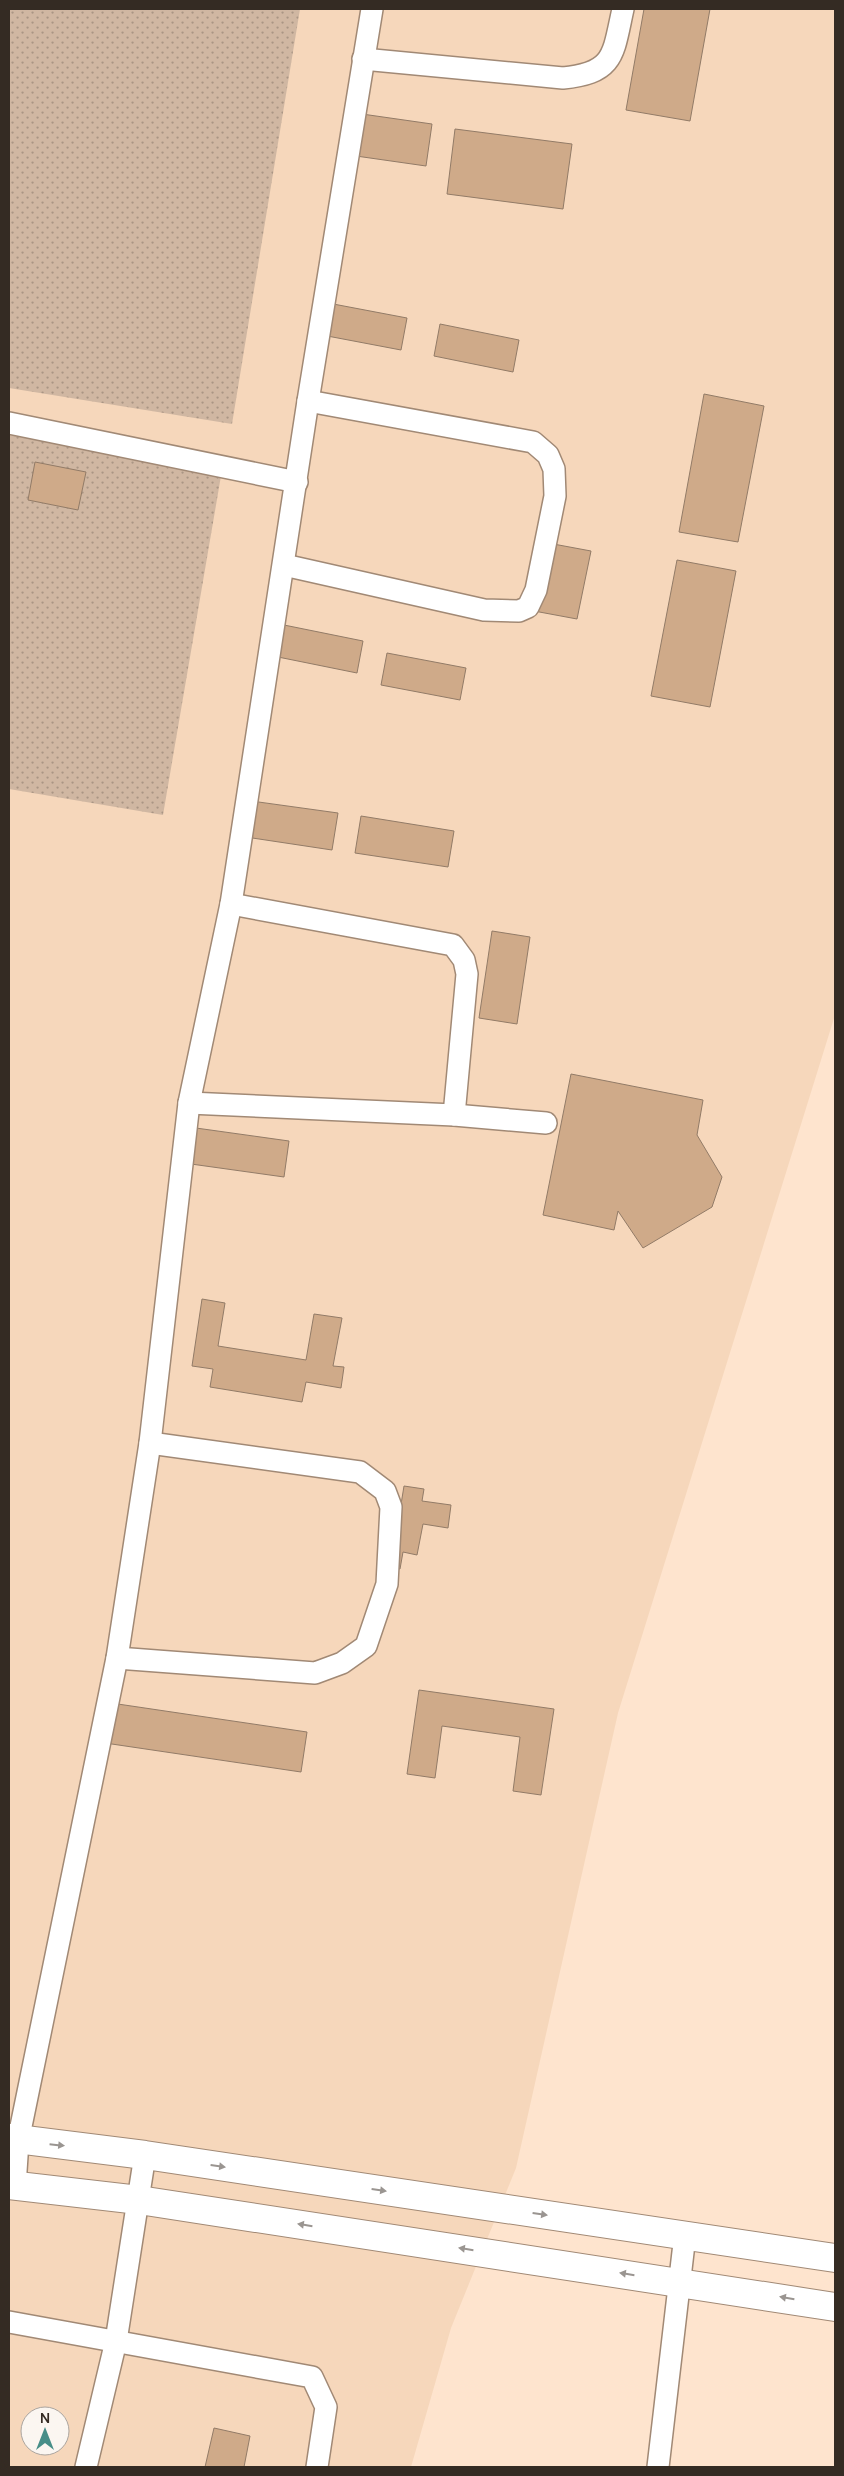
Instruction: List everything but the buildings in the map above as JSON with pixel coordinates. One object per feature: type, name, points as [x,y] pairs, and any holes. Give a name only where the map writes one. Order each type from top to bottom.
[{"type":"street","points":[[13,2139],[145,2155],[835,2258]]},
{"type":"street","points":[[12,2185],[139,2200],[679,2281],[835,2307]]},
{"type":"lane","points":[[12,2185],[13,2139],[117,1658],[150,1443],[189,1103],[231,904],[308,401],[372,9]]},
{"type":"lane","points":[[363,59],[563,78],[586,76],[602,68],[614,50],[623,9]]},
{"type":"lane","points":[[284,565],[484,610],[519,611],[528,607],[536,590],[555,496],[554,470],[548,455],[533,442],[308,401]]},
{"type":"lane","points":[[9,423],[297,482]]},
{"type":"lane","points":[[231,904],[453,945],[464,960],[467,974],[454,1115]]},
{"type":"lane","points":[[189,1103],[454,1115],[546,1123]]},
{"type":"lane","points":[[117,1658],[315,1673],[342,1663],[366,1646],[387,1584],[391,1507],[385,1491],[360,1472],[150,1443]]},
{"type":"lane","points":[[86,2467],[116,2341],[145,2155]]},
{"type":"lane","points":[[658,2467],[685,2235]]},
{"type":"lane","points":[[9,2322],[312,2377],[326,2407],[316,2467]]},
{"type":"shaded area","points":[[9,9],[835,9],[835,1015],[618,1713],[516,2168],[451,2328],[411,2467],[9,2467]]},
{"type":"shaded area","points":[[9,9],[300,9],[232,424],[9,388]]},
{"type":"shaded area","points":[[9,435],[222,470],[163,815],[9,789]]}]
